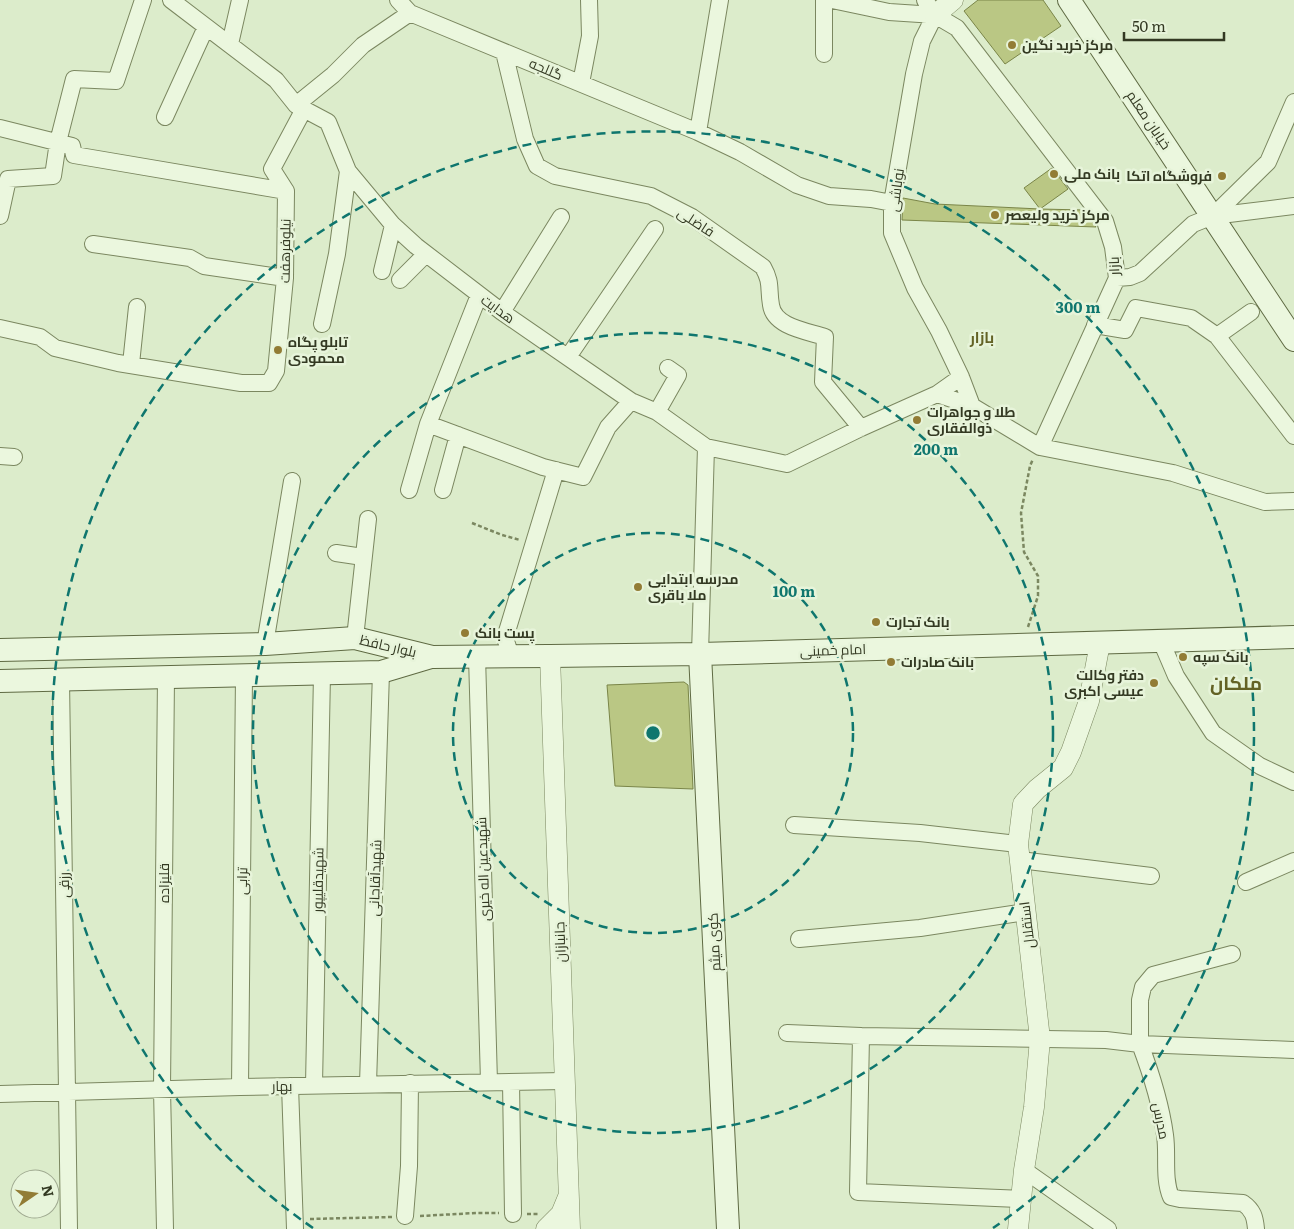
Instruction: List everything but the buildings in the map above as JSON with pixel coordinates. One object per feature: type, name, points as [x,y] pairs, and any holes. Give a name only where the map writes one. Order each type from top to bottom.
[{"type":"main road","name":"خیابان معلم","points":[[1069,0],[1294,340]]},
{"type":"main road","name":"امام خمینی","points":[[432,657],[700,654],[1294,637]]},
{"type":"main road","name":"بلوار حافظ","points":[[0,650],[265,644],[355,638],[432,657]]},
{"type":"main road","name":"کوی میثم","points":[[700,654],[728,1229]]},
{"type":"main road","name":"بلوار حافظ","points":[[0,681],[381,672],[432,657]]},
{"type":"street","points":[[0,216],[8,179],[53,176],[58,142],[74,79],[116,81],[144,0]]},
{"type":"street","name":"هدایت","points":[[171,0],[276,80],[300,107],[328,122],[348,171],[393,225],[426,254],[502,312],[631,401],[657,412],[706,447]]},
{"type":"street","points":[[230,44],[240,0]]},
{"type":"street","name":"گللجه","points":[[398,0],[410,13],[698,132],[740,152],[797,185],[829,196],[871,199],[892,203]]},
{"type":"street","points":[[581,84],[590,36],[589,0]]},
{"type":"street","points":[[698,132],[720,0]]},
{"type":"street","points":[[824,0],[824,54]]},
{"type":"street","points":[[832,0],[889,12],[930,8]]},
{"type":"street","name":"نوباشی","points":[[953,0],[930,8],[914,74],[892,203],[892,233],[915,288],[939,331],[961,377],[972,406]]},
{"type":"street","name":"بازار","points":[[930,8],[957,28],[1107,224],[1113,247],[1117,278],[1040,446]]},
{"type":"street","points":[[286,191],[272,169],[300,107],[363,46],[410,13]]},
{"type":"street","points":[[165,117],[206,26]]},
{"type":"street","name":"فاضلی","points":[[504,52],[525,139],[537,166],[555,176],[651,196],[692,217],[763,267],[770,278],[771,307],[777,318],[788,325],[825,337],[824,382],[861,428]]},
{"type":"street","points":[[1213,216],[1268,162],[1294,102]]},
{"type":"street","points":[[0,128],[72,146],[74,156],[286,191]]},
{"type":"street","points":[[322,324],[337,254],[348,171]]},
{"type":"street","name":"نیلوفرهفت","points":[[131,364],[250,384],[269,383],[276,371],[285,278],[286,191]]},
{"type":"street","points":[[1117,278],[1130,278],[1140,273],[1194,224],[1213,216],[1294,206]]},
{"type":"street","points":[[502,312],[561,217]]},
{"type":"street","points":[[382,271],[393,225]]},
{"type":"street","points":[[568,357],[655,229]]},
{"type":"street","points":[[93,244],[190,258],[204,266],[285,278]]},
{"type":"street","points":[[400,280],[426,254]]},
{"type":"street","points":[[409,490],[428,424],[479,295]]},
{"type":"street","points":[[0,328],[40,337],[55,348],[131,364],[137,307]]},
{"type":"street","points":[[1095,325],[1125,330],[1136,308],[1191,318],[1217,336],[1294,436]]},
{"type":"street","points":[[1217,336],[1251,312]]},
{"type":"street","points":[[657,412],[678,375],[668,368]]},
{"type":"street","points":[[700,654],[706,447],[787,464],[937,394],[961,377]]},
{"type":"street","points":[[937,394],[972,406],[1040,446],[1173,473],[1265,502],[1294,501]]},
{"type":"street","points":[[428,424],[512,455],[582,477],[608,426],[631,401]]},
{"type":"street","points":[[443,490],[458,434]]},
{"type":"street","points":[[511,656],[505,638],[556,470]]},
{"type":"street","points":[[265,644],[292,481]]},
{"type":"street","points":[[355,638],[368,519]]},
{"type":"street","points":[[336,553],[363,557]]},
{"type":"street","points":[[1161,641],[1176,676],[1213,732],[1260,766],[1294,782]]},
{"type":"street","name":"استقلال","points":[[1018,1229],[1024,1170],[1034,1107],[1040,1039],[1019,852],[1023,804],[1036,789],[1062,768],[1071,752],[1089,701],[1100,643]]},
{"type":"street","name":"شهیدعین اله خیری","points":[[477,656],[489,1082]]},
{"type":"street","name":"جانبازان","points":[[550,656],[564,1081],[566,1213]]},
{"type":"street","name":"شهیدآقاجانی","points":[[368,1084],[381,672]]},
{"type":"street","name":"شهیدقلیپور","points":[[314,1085],[322,674]]},
{"type":"street","name":"ترابی","points":[[240,1087],[244,675]]},
{"type":"street","name":"قلیزاده","points":[[164,1229],[162,1089],[166,677]]},
{"type":"street","name":"رزقی","points":[[61,680],[69,1229]]},
{"type":"street","points":[[794,826],[920,833],[1151,876]]},
{"type":"street","points":[[1246,882],[1294,861]]},
{"type":"street","points":[[798,939],[920,928],[1025,912]]},
{"type":"street","points":[[1140,1044],[1140,1000],[1143,987],[1153,975],[1232,954]]},
{"type":"street","points":[[788,1033],[1106,1040],[1140,1044],[1294,1050]]},
{"type":"street","points":[[861,1036],[858,1192],[1021,1199]]},
{"type":"street","name":"مدرس","points":[[1140,1044],[1150,1071],[1166,1135],[1167,1188],[1171,1197],[1243,1203],[1250,1208],[1255,1219],[1256,1229]]},
{"type":"street","name":"بهار","points":[[0,1094],[314,1085],[564,1081]]},
{"type":"street","points":[[511,1082],[513,1214]]},
{"type":"street","points":[[405,1216],[409,1166],[410,1083]]},
{"type":"street","points":[[290,1086],[294,1224]]},
{"type":"street","points":[[1024,1170],[1108,1229]]},
{"type":"street","points":[[546,1229],[566,1213]]},
{"type":"path","points":[[1022,645],[1038,596],[1038,576],[1024,552],[1021,513],[1030,466],[1040,446]]},
{"type":"path","points":[[472,523],[502,535],[534,543]]},
{"type":"path","points":[[294,1224],[476,1212],[513,1214],[566,1213]]},
{"type":"place","name":"مرکز خرید نگین","points":[[1012,45]]},
{"type":"place","name":"بانک ملی","points":[[1054,174]]},
{"type":"place","name":"فروشگاه اتکا","points":[[1222,176]]},
{"type":"place","name":"مرکز خرید ولیعصر","points":[[995,215]]},
{"type":"place","name":"تابلو پگاه محمودی","points":[[278,350]]},
{"type":"place","name":"طلا و جواهرات ذوالفقاری","points":[[917,420]]},
{"type":"place","name":"مدرسه ابتدایی ملا باقری","points":[[638,587]]},
{"type":"place","name":"بانک تجارت","points":[[876,622]]},
{"type":"place","name":"پست بانک","points":[[465,633]]},
{"type":"place","name":"بانک سپه","points":[[1183,657]]},
{"type":"place","name":"بانک صادرات","points":[[891,662]]},
{"type":"place","name":"دفتر وکالت عیسی اکبری","points":[[1154,683]]},
{"type":"district","name":"بازار","points":[[982,338]]},
{"type":"district","name":"ملکان","points":[[1236,683]]}]
